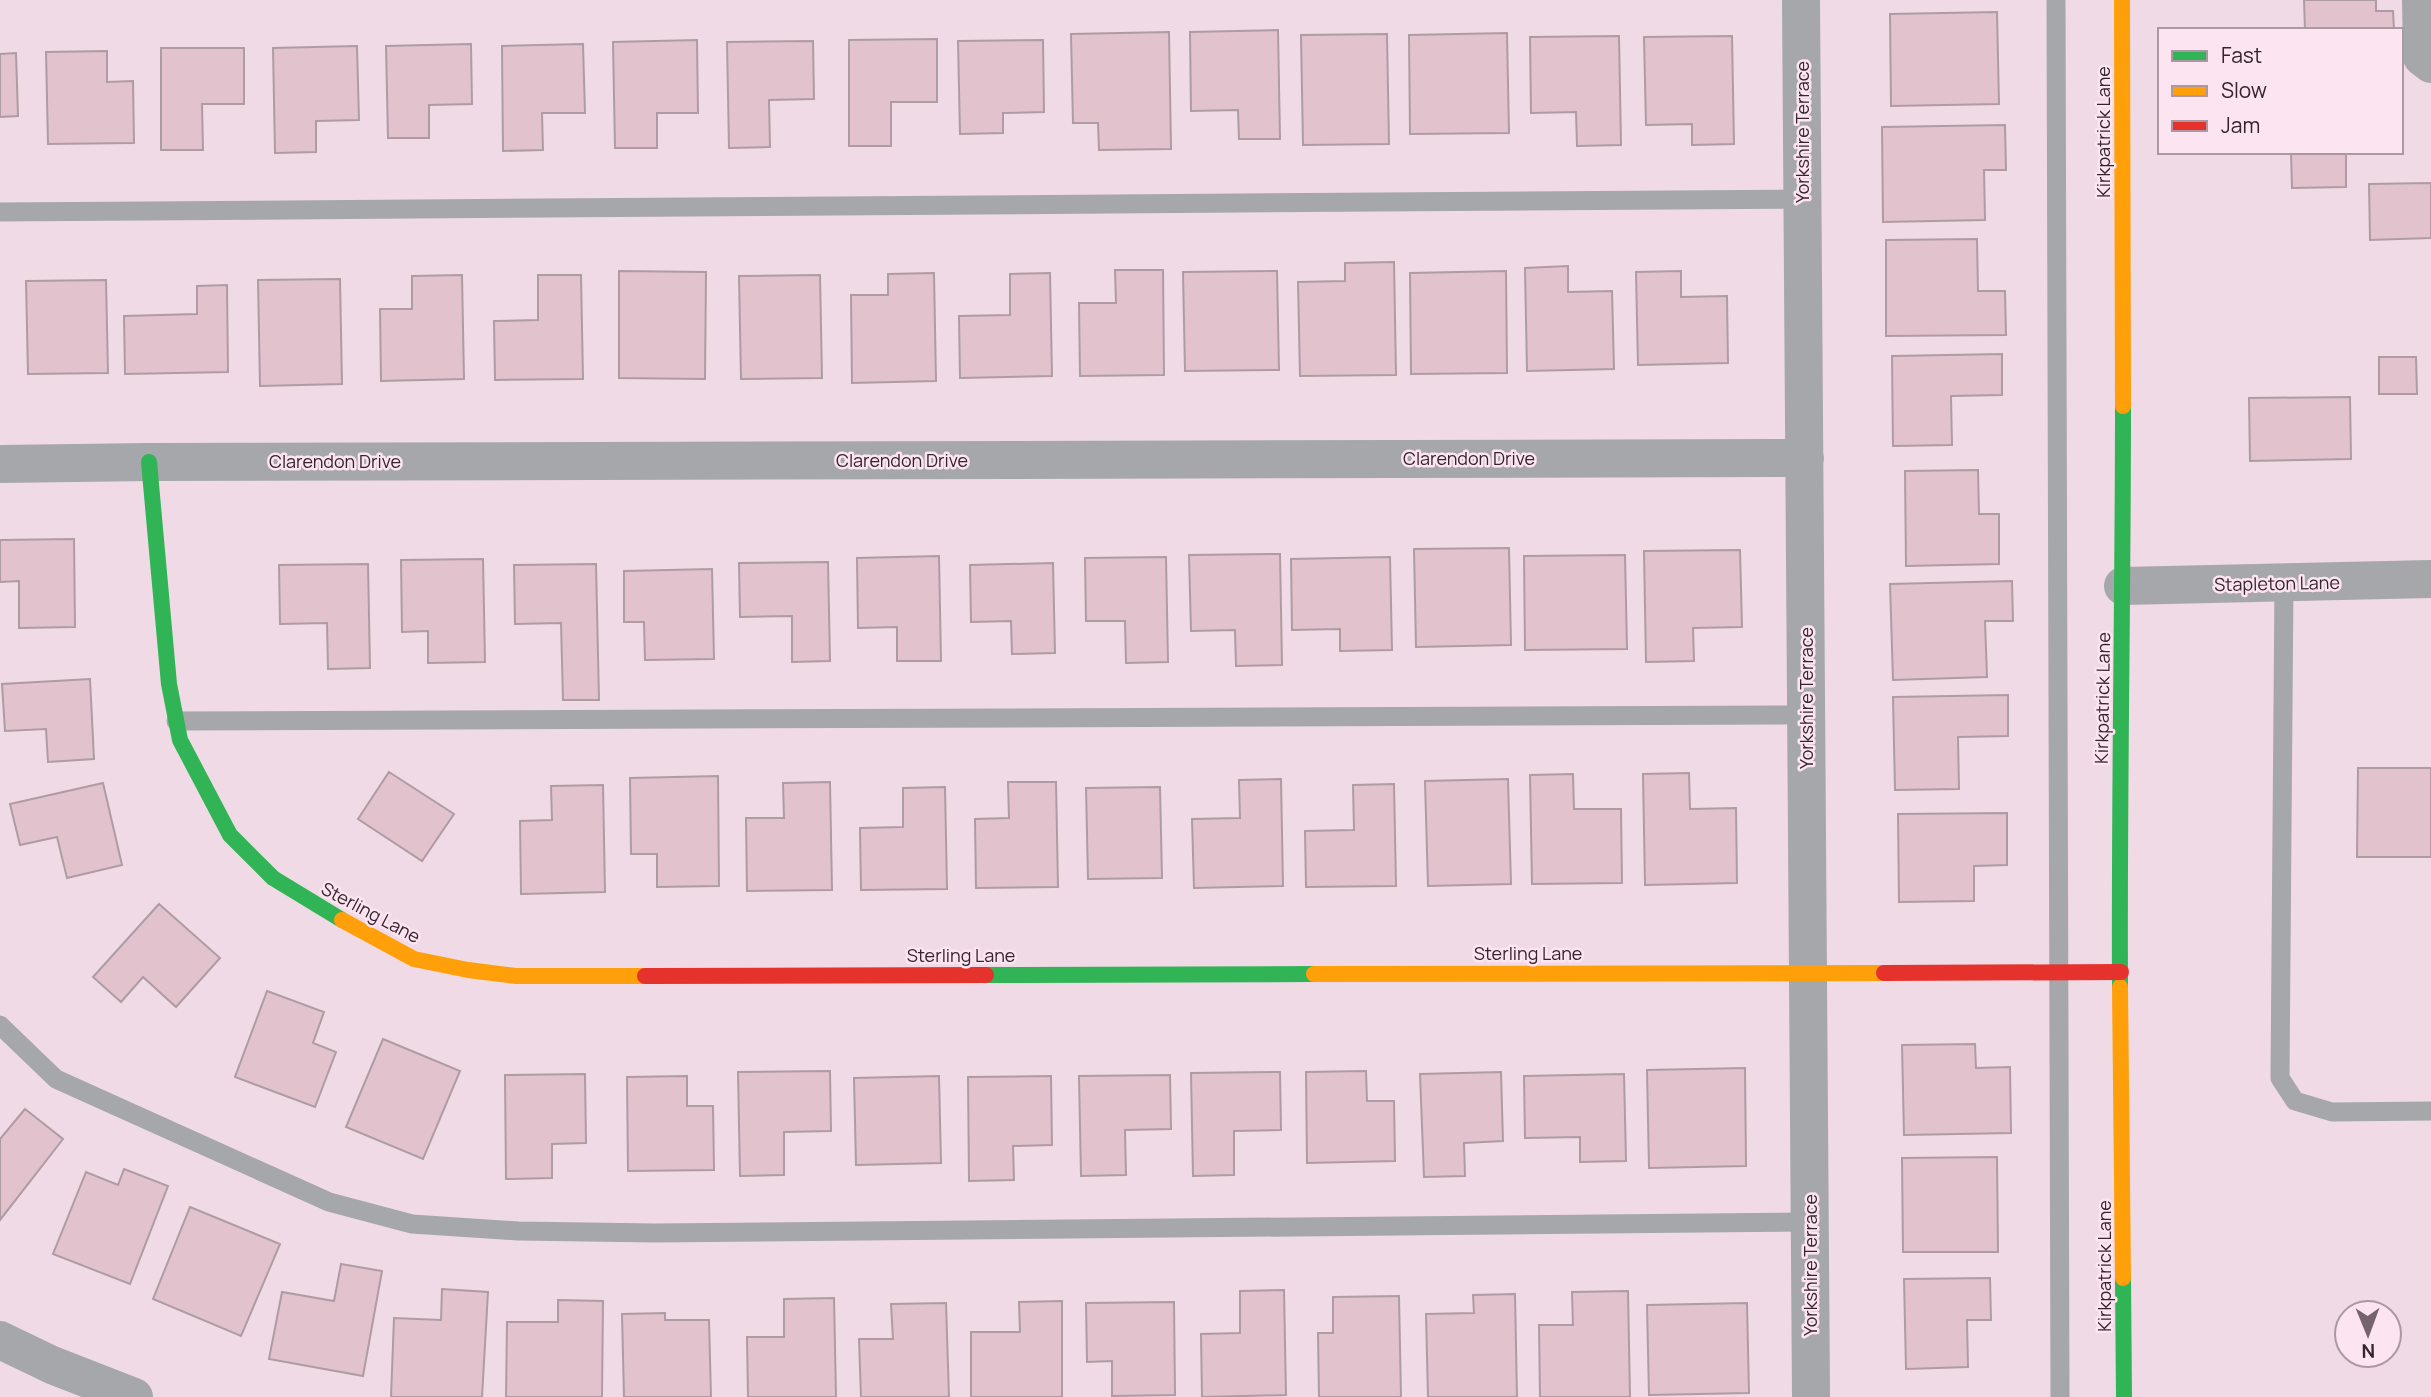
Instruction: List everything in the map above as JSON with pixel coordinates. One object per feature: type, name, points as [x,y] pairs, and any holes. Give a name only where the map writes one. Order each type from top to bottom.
[{"type":"street","name":"Yorkshire Terrace","points":[[1801,0],[1811,1397]]},
{"type":"street","name":"Kirkpatrick Lane","points":[[2122,0],[2123,586],[2119,839],[2124,1397]]},
{"type":"street","points":[[2421,0],[2423,57],[2431,64]]},
{"type":"street","name":"Clarendon Drive","points":[[0,464],[1805,458]]},
{"type":"street","name":"Sterling Lane","points":[[149,462],[169,684],[176,722],[180,740],[230,835],[274,878],[311,903],[414,958],[468,970],[516,976],[2122,972]]},
{"type":"street","name":"Stapleton Lane","points":[[2123,586],[2431,579]]},
{"type":"street","points":[[0,1340],[52,1365],[134,1397]]},
{"type":"lane","points":[[2056,0],[2060,1397]]},
{"type":"lane","points":[[0,212],[1803,199]]},
{"type":"lane","points":[[2284,583],[2280,1078],[2295,1101],[2332,1112],[2431,1111]]},
{"type":"lane","points":[[176,722],[1806,715]]},
{"type":"lane","points":[[0,1025],[56,1079],[329,1202],[412,1224],[517,1231],[669,1233],[1810,1222]]},
{"type":"building","points":[[2304,0],[2376,0],[2376,11],[2393,11],[2394,28],[2305,28]]},
{"type":"building","points":[[1997,12],[1999,104],[1891,106],[1890,14]]},
{"type":"building","points":[[1278,30],[1280,139],[1239,139],[1238,110],[1191,111],[1190,32]]},
{"type":"building","points":[[1169,32],[1171,149],[1099,150],[1098,123],[1073,123],[1071,34]]},
{"type":"building","points":[[1507,33],[1509,133],[1410,134],[1409,35]]},
{"type":"building","points":[[1387,34],[1389,144],[1303,145],[1301,35]]},
{"type":"building","points":[[1619,36],[1621,145],[1577,146],[1576,112],[1531,113],[1530,37]]},
{"type":"building","points":[[1732,36],[1734,144],[1692,145],[1692,124],[1646,125],[1644,37]]},
{"type":"building","points":[[937,39],[937,102],[891,102],[891,146],[849,146],[849,40]]},
{"type":"building","points":[[697,40],[698,113],[657,113],[657,148],[615,148],[613,42]]},
{"type":"building","points":[[1043,40],[1044,112],[1003,113],[1003,133],[960,134],[958,41]]},
{"type":"building","points":[[813,41],[814,99],[769,100],[770,147],[729,148],[727,42]]},
{"type":"building","points":[[471,44],[472,104],[429,105],[429,138],[388,138],[386,46]]},
{"type":"building","points":[[583,44],[585,113],[542,113],[543,150],[503,151],[502,46]]},
{"type":"building","points":[[357,46],[359,120],[316,121],[316,152],[275,153],[273,48]]},
{"type":"building","points":[[161,48],[244,48],[244,104],[202,104],[203,150],[161,150]]},
{"type":"building","points":[[107,51],[107,82],[133,81],[134,143],[48,144],[46,52]]},
{"type":"building","points":[[16,53],[18,116],[0,117],[0,54]]},
{"type":"building","points":[[2005,125],[2006,170],[1984,170],[1985,220],[1883,222],[1882,127]]},
{"type":"building","points":[[2291,154],[2346,154],[2346,187],[2292,188]]},
{"type":"building","points":[[2431,183],[2431,238],[2370,240],[2369,184]]},
{"type":"building","points":[[1977,239],[1978,291],[2005,291],[2006,335],[1886,336],[1886,240]]},
{"type":"building","points":[[1394,262],[1396,375],[1300,376],[1298,282],[1345,281],[1345,263]]},
{"type":"building","points":[[1568,266],[1568,292],[1612,291],[1614,369],[1527,371],[1525,268]]},
{"type":"building","points":[[1115,270],[1163,270],[1164,375],[1080,376],[1079,303],[1116,303]]},
{"type":"building","points":[[619,271],[706,272],[705,379],[619,378]]},
{"type":"building","points":[[1277,271],[1279,370],[1185,371],[1183,272]]},
{"type":"building","points":[[1506,271],[1507,373],[1411,374],[1410,273]]},
{"type":"building","points":[[1681,271],[1681,297],[1727,296],[1728,363],[1638,365],[1636,272]]},
{"type":"building","points":[[934,273],[936,381],[852,383],[851,295],[888,295],[888,274]]},
{"type":"building","points":[[1050,273],[1052,376],[960,378],[959,316],[1010,315],[1010,274]]},
{"type":"building","points":[[462,275],[464,379],[381,381],[380,309],[412,309],[412,276]]},
{"type":"building","points":[[538,275],[581,275],[583,379],[495,380],[494,321],[538,320]]},
{"type":"building","points":[[820,275],[822,378],[741,379],[739,276]]},
{"type":"building","points":[[340,279],[342,384],[260,386],[258,280]]},
{"type":"building","points":[[106,280],[108,373],[28,374],[26,281]]},
{"type":"building","points":[[227,285],[228,372],[125,374],[124,316],[197,314],[197,286]]},
{"type":"building","points":[[2002,354],[2002,395],[1951,396],[1952,445],[1893,446],[1892,356]]},
{"type":"building","points":[[2379,357],[2416,357],[2417,394],[2379,394]]},
{"type":"building","points":[[2350,397],[2351,459],[2250,461],[2249,398]]},
{"type":"building","points":[[1978,470],[1979,514],[1999,514],[1999,564],[1906,566],[1905,471]]},
{"type":"building","points":[[74,539],[75,627],[19,628],[19,581],[0,582],[0,540]]},
{"type":"building","points":[[1509,548],[1511,645],[1416,647],[1414,549]]},
{"type":"building","points":[[1740,550],[1742,627],[1693,628],[1694,661],[1646,662],[1644,551]]},
{"type":"building","points":[[1280,554],[1282,665],[1236,666],[1235,630],[1191,631],[1189,555]]},
{"type":"building","points":[[1625,555],[1627,649],[1525,650],[1524,556]]},
{"type":"building","points":[[939,556],[941,661],[897,661],[897,627],[858,628],[857,558]]},
{"type":"building","points":[[1166,557],[1168,662],[1126,663],[1125,621],[1086,621],[1085,558]]},
{"type":"building","points":[[1390,557],[1392,650],[1340,651],[1340,629],[1292,630],[1291,559]]},
{"type":"building","points":[[483,559],[485,662],[428,663],[428,631],[402,632],[401,560]]},
{"type":"building","points":[[828,562],[830,661],[792,662],[792,616],[740,617],[739,563]]},
{"type":"building","points":[[1053,563],[1055,653],[1012,654],[1011,621],[971,622],[970,565]]},
{"type":"building","points":[[368,564],[370,668],[328,669],[327,623],[280,624],[279,565]]},
{"type":"building","points":[[596,564],[599,700],[563,700],[561,623],[515,624],[514,565]]},
{"type":"building","points":[[712,569],[714,659],[645,660],[644,622],[624,622],[624,571]]},
{"type":"building","points":[[2012,581],[2013,621],[1985,621],[1987,677],[1893,680],[1890,584]]},
{"type":"building","points":[[90,679],[94,759],[48,762],[46,729],[5,731],[2,684]]},
{"type":"building","points":[[2008,695],[2008,736],[1958,737],[1959,789],[1895,790],[1893,697]]},
{"type":"building","points":[[2358,768],[2431,768],[2431,857],[2357,857]]},
{"type":"building","points":[[389,772],[454,814],[422,861],[358,819]]},
{"type":"building","points":[[1689,773],[1690,809],[1736,808],[1737,883],[1645,885],[1643,774]]},
{"type":"building","points":[[1573,774],[1574,809],[1621,809],[1622,883],[1532,884],[1530,775]]},
{"type":"building","points":[[718,776],[719,886],[657,887],[657,854],[631,854],[630,778]]},
{"type":"building","points":[[1281,779],[1283,886],[1194,888],[1192,819],[1240,818],[1239,780]]},
{"type":"building","points":[[1508,779],[1511,884],[1428,886],[1425,781]]},
{"type":"building","points":[[830,782],[832,890],[747,891],[746,818],[784,818],[783,783]]},
{"type":"building","points":[[1008,782],[1056,782],[1058,887],[976,888],[975,819],[1009,818]]},
{"type":"building","points":[[103,783],[122,865],[67,878],[57,837],[20,845],[10,804]]},
{"type":"building","points":[[1394,784],[1396,886],[1306,887],[1305,831],[1354,830],[1353,785]]},
{"type":"building","points":[[603,785],[605,892],[521,894],[520,821],[552,820],[551,786]]},
{"type":"building","points":[[945,787],[947,889],[861,890],[860,828],[903,827],[903,788]]},
{"type":"building","points":[[1160,787],[1162,878],[1088,879],[1086,788]]},
{"type":"building","points":[[2007,813],[2007,865],[1974,866],[1974,901],[1899,902],[1898,814]]},
{"type":"building","points":[[159,904],[220,958],[176,1007],[143,977],[121,1002],[93,977]]},
{"type":"building","points":[[267,991],[324,1012],[313,1043],[336,1052],[315,1107],[235,1077]]},
{"type":"building","points":[[383,1039],[460,1071],[423,1159],[346,1127]]},
{"type":"building","points":[[1975,1044],[1976,1068],[2010,1067],[2011,1133],[1904,1135],[1902,1045]]},
{"type":"building","points":[[1745,1068],[1746,1166],[1649,1168],[1647,1070]]},
{"type":"building","points":[[830,1071],[831,1131],[784,1132],[784,1175],[740,1176],[738,1072]]},
{"type":"building","points":[[1366,1071],[1367,1101],[1394,1101],[1395,1161],[1307,1163],[1306,1072]]},
{"type":"building","points":[[1280,1072],[1281,1130],[1234,1131],[1234,1175],[1193,1176],[1191,1073]]},
{"type":"building","points":[[1501,1072],[1503,1141],[1464,1143],[1465,1176],[1424,1177],[1420,1074]]},
{"type":"building","points":[[585,1074],[586,1143],[552,1144],[552,1178],[506,1179],[505,1075]]},
{"type":"building","points":[[1624,1074],[1626,1161],[1580,1162],[1580,1137],[1525,1138],[1524,1076]]},
{"type":"building","points":[[1170,1075],[1171,1129],[1125,1130],[1126,1175],[1081,1176],[1079,1076]]},
{"type":"building","points":[[687,1076],[687,1106],[713,1106],[714,1170],[628,1171],[627,1077]]},
{"type":"building","points":[[939,1076],[941,1163],[856,1165],[854,1078]]},
{"type":"building","points":[[1051,1076],[1052,1145],[1013,1146],[1014,1180],[969,1181],[968,1077]]},
{"type":"building","points":[[25,1109],[63,1139],[0,1220],[0,1139]]},
{"type":"building","points":[[1997,1157],[1998,1252],[1903,1252],[1902,1158]]},
{"type":"building","points":[[124,1169],[168,1186],[130,1284],[53,1254],[86,1172],[118,1185]]},
{"type":"building","points":[[190,1207],[280,1244],[241,1336],[153,1299]]},
{"type":"building","points":[[341,1264],[382,1271],[363,1376],[269,1359],[282,1292],[334,1301]]},
{"type":"building","points":[[1990,1278],[1991,1320],[1967,1320],[1968,1367],[1906,1369],[1904,1279]]},
{"type":"building","points":[[442,1289],[488,1292],[482,1397],[391,1397],[394,1318],[441,1320]]},
{"type":"building","points":[[1284,1290],[1286,1395],[1202,1397],[1201,1334],[1240,1333],[1240,1291]]},
{"type":"building","points":[[1628,1291],[1630,1397],[1540,1397],[1539,1325],[1573,1325],[1572,1292]]},
{"type":"building","points":[[1515,1294],[1517,1397],[1428,1397],[1426,1314],[1474,1313],[1473,1295]]},
{"type":"building","points":[[1399,1296],[1401,1397],[1319,1397],[1318,1333],[1333,1333],[1333,1297]]},
{"type":"building","points":[[834,1298],[836,1397],[748,1397],[747,1337],[784,1337],[784,1299]]},
{"type":"building","points":[[558,1300],[603,1301],[602,1397],[506,1397],[507,1322],[558,1322]]},
{"type":"building","points":[[1062,1301],[1062,1397],[971,1397],[971,1332],[1020,1332],[1019,1302]]},
{"type":"building","points":[[1174,1302],[1175,1395],[1112,1396],[1112,1361],[1087,1362],[1086,1303]]},
{"type":"building","points":[[946,1303],[949,1397],[861,1397],[859,1339],[893,1339],[891,1304]]},
{"type":"building","points":[[1747,1303],[1749,1393],[1649,1395],[1647,1305]]},
{"type":"building","points":[[665,1313],[665,1320],[709,1320],[711,1397],[624,1397],[622,1314]]},
{"type":"traffic: fast","points":[[2120,987],[2123,406]]},
{"type":"traffic: fast","points":[[149,462],[169,684],[180,740],[230,835],[273,878],[342,920]]},
{"type":"traffic: fast","points":[[986,975],[1314,974]]},
{"type":"traffic: fast","points":[[2123,1278],[2124,1397]]},
{"type":"traffic: slow","points":[[2122,0],[2123,406]]},
{"type":"traffic: slow","points":[[342,920],[414,959],[468,970],[516,976],[645,976]]},
{"type":"traffic: slow","points":[[1314,974],[1884,973]]},
{"type":"traffic: slow","points":[[2120,987],[2123,1278]]},
{"type":"traffic: jam","points":[[1884,973],[2121,972]]},
{"type":"traffic: jam","points":[[645,976],[986,975]]}]
